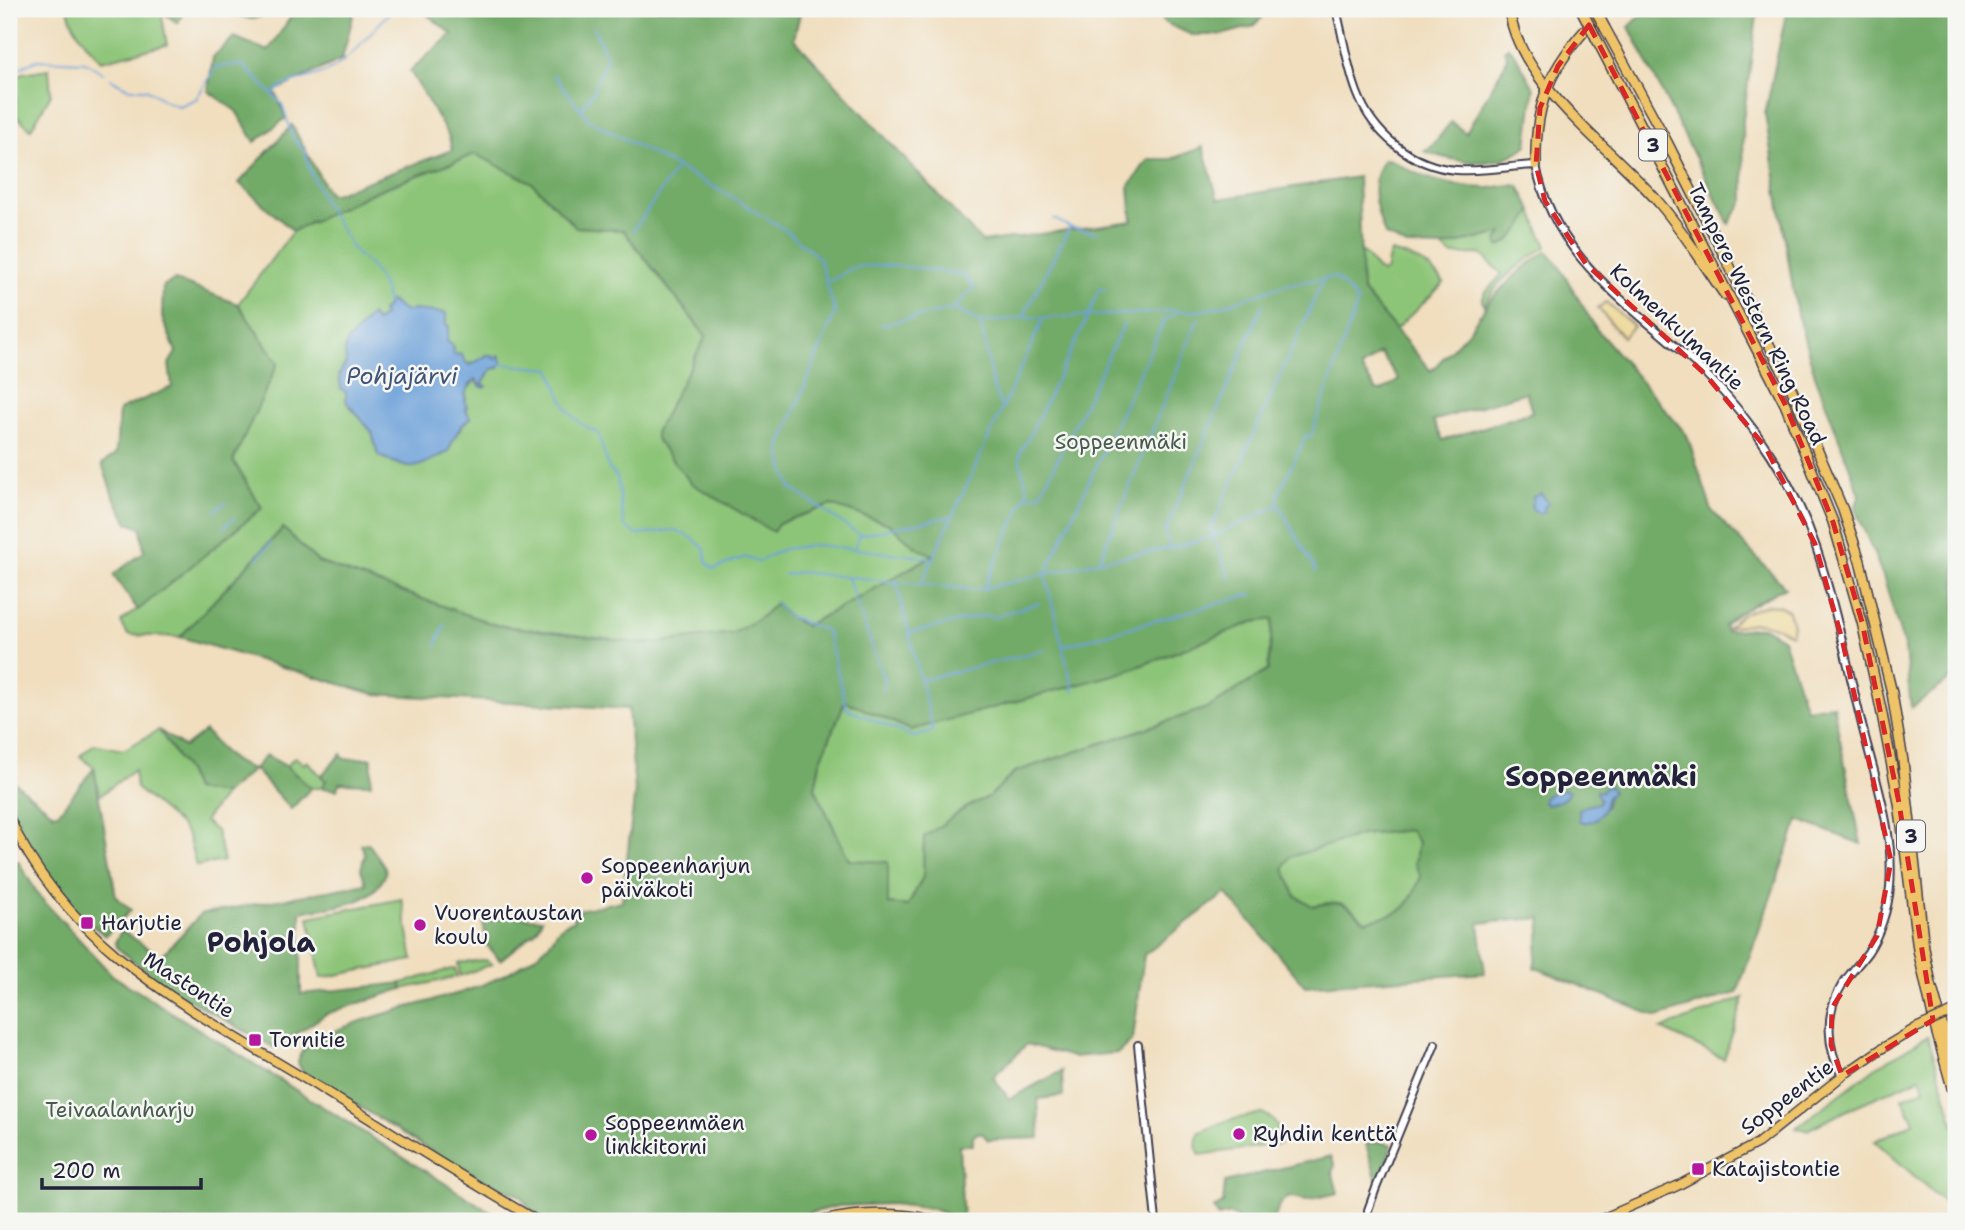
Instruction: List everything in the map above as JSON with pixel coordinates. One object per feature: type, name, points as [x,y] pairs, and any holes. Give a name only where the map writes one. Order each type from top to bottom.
[{"type":"highway","points":[[1509,9],[1525,52],[1547,86],[1587,131],[1662,205],[1747,328]]},
{"type":"highway","name":"Tampere Western Ring Road","points":[[1596,9],[1667,142],[1792,390],[1843,510],[1860,561],[1892,693],[1905,774],[1924,948],[1956,1075]]},
{"type":"highway","points":[[1536,165],[1537,121],[1547,86],[1569,49],[1605,9]]},
{"type":"highway","name":"Tampere Western Ring Road","points":[[1582,10],[1785,404],[1833,522],[1862,621],[1899,803],[1918,950],[1939,1043],[1956,1102]]},
{"type":"main road","name":"Mastontie","points":[[9,817],[32,861],[57,897],[94,937],[128,967],[538,1221]]},
{"type":"main road","name":"Soppeentie","points":[[1597,1221],[1678,1186],[1758,1143],[1842,1076],[1916,1028],[1956,1010]]},
{"type":"main road","points":[[820,1221],[859,1214],[885,1213],[938,1221]]},
{"type":"street","points":[[1336,9],[1356,92],[1371,120],[1397,146],[1418,159],[1452,170],[1536,165]]},
{"type":"street","name":"Kolmenkulmantie","points":[[1536,165],[1545,201],[1553,219],[1574,251],[1602,282],[1705,374],[1736,407],[1783,475],[1815,544],[1832,598],[1886,823],[1891,861],[1890,889],[1877,936],[1869,951],[1843,984],[1832,1008],[1829,1025],[1831,1045],[1842,1076]]},
{"type":"street","points":[[1368,1221],[1368,1210],[1376,1188],[1435,1044]]},
{"type":"street","points":[[1138,1045],[1156,1221]]},
{"type":"highlighted area","points":[[1589,25],[1785,404],[1833,522],[1862,622],[1899,803],[1933,1020],[1842,1076],[1831,1045],[1832,1008],[1877,936],[1891,861],[1842,639],[1815,544],[1766,448],[1705,374],[1586,264],[1545,201],[1536,165],[1540,108],[1558,66]]},
{"type":"green space","points":[[68,9],[158,9],[161,11],[167,45],[101,61],[77,30]]},
{"type":"green space","points":[[158,9],[185,9],[178,23]]},
{"type":"green space","points":[[212,9],[286,9],[252,19]]},
{"type":"green space","points":[[296,9],[355,9],[342,59],[275,91],[286,118],[255,142],[236,111],[208,91],[213,57],[234,37],[268,51]]},
{"type":"green space","name":"Soppeenmäki","points":[[420,9],[801,9],[794,39],[982,242],[1132,221],[1129,187],[1148,159],[1171,159],[1203,147],[1218,199],[1358,177],[1362,290],[1431,371],[1468,332],[1492,298],[1523,268],[1547,251],[1556,261],[1597,330],[1687,435],[1712,511],[1785,587],[1738,613],[1724,625],[1726,631],[1763,627],[1783,639],[1806,709],[1833,705],[1861,844],[1798,820],[1737,993],[1657,1017],[1534,967],[1542,918],[1479,923],[1485,973],[1305,986],[1226,893],[1144,955],[1133,1039],[1118,1053],[1073,1057],[1027,1044],[993,1077],[1009,1099],[1062,1071],[1063,1096],[1038,1099],[1040,1138],[988,1140],[983,1134],[977,1133],[973,1137],[973,1145],[959,1145],[963,1221],[933,1209],[892,1204],[839,1206],[776,1221],[547,1221],[537,1217],[519,1195],[470,1175],[302,1071],[298,1062],[301,1053],[311,1043],[327,1034],[370,1018],[487,983],[522,965],[544,949],[562,926],[573,921],[574,911],[622,901],[635,790],[628,709],[374,694],[180,637],[283,528],[318,562],[496,625],[644,644],[733,633],[760,618],[776,603],[788,616],[805,626],[933,555],[917,548],[889,524],[831,505],[779,523],[773,532],[691,483],[657,441],[655,433],[706,336],[623,230],[576,227],[531,182],[475,154],[376,191],[293,231],[239,183],[292,125],[329,194],[452,150],[449,137],[410,71],[452,34]],"holes":[[[1380,353],[1399,380],[1381,391],[1376,390],[1361,368]],[[1526,392],[1532,412],[1443,440],[1433,421]],[[1273,619],[1268,670],[1210,707],[1015,772],[989,797],[967,807],[924,837],[923,877],[908,906],[888,904],[888,862],[849,860],[815,788],[820,762],[845,701],[911,730],[1124,672],[1253,622]],[[1601,792],[1608,793],[1606,806],[1579,819],[1599,803]],[[1410,830],[1418,842],[1415,863],[1421,877],[1402,910],[1365,921],[1342,904],[1312,906],[1295,895],[1284,868],[1290,857],[1361,835]]]},
{"type":"green space","points":[[1157,9],[1270,9],[1254,26],[1221,35],[1192,35],[1165,23]]},
{"type":"green space","points":[[1648,9],[1758,9],[1743,120],[1744,200],[1729,224],[1629,27]]},
{"type":"green space","points":[[1787,9],[1956,9],[1956,675],[1911,708],[1905,649],[1883,576],[1855,508],[1860,495],[1815,375],[1797,314],[1765,114]]},
{"type":"green space","points":[[1508,47],[1534,88],[1527,145],[1503,159],[1477,162],[1450,159],[1424,151],[1432,146],[1451,122],[1466,133],[1505,64],[1507,56],[1504,50]]},
{"type":"green space","points":[[49,69],[51,94],[31,129],[15,115],[13,81],[23,73]]},
{"type":"green space","points":[[475,154],[531,182],[576,227],[623,230],[706,337],[655,433],[779,523],[831,505],[889,524],[917,548],[934,554],[805,626],[788,616],[776,603],[760,618],[733,634],[644,644],[496,625],[318,562],[283,528],[180,637],[128,635],[121,622],[262,508],[233,460],[278,363],[238,304],[293,231],[376,191]],"holes":[[[387,306],[408,312],[439,313],[446,325],[447,342],[455,355],[467,364],[495,359],[482,385],[486,388],[480,386],[476,379],[466,391],[466,420],[448,452],[413,466],[398,464],[378,455],[372,432],[346,401],[346,392],[339,375],[346,363],[348,341],[372,316],[376,323],[384,316]]]},
{"type":"green space","points":[[1384,159],[1447,184],[1486,188],[1519,186],[1532,211],[1514,236],[1499,247],[1497,241],[1502,233],[1442,247],[1407,246],[1385,235],[1379,216],[1374,187]]},
{"type":"green space","points":[[1532,211],[1547,246],[1503,279],[1484,306],[1482,300],[1485,293],[1502,274],[1481,254],[1451,255],[1442,247],[1503,233],[1516,233]]},
{"type":"green space","points":[[1360,250],[1383,272],[1387,269],[1391,252],[1421,262],[1444,283],[1395,330],[1362,290]]},
{"type":"green space","points":[[175,280],[238,304],[278,363],[233,461],[262,508],[138,610],[113,575],[144,552],[141,528],[128,523],[112,493],[102,464],[116,454],[119,410],[172,387],[169,364],[176,352],[162,317],[163,286]]},
{"type":"green space","points":[[1273,619],[1268,670],[1210,707],[1015,772],[989,797],[967,807],[924,837],[923,877],[908,906],[888,904],[849,860],[815,788],[820,762],[845,701],[911,730],[1124,672],[1253,622]]},
{"type":"green space","points":[[159,730],[188,773],[194,790],[225,794],[204,821],[216,831],[224,861],[196,866],[188,836],[178,823],[136,788],[134,770],[99,796],[94,768],[80,756],[94,744],[123,750]]},
{"type":"green space","points":[[159,730],[184,747],[205,731],[233,760],[254,769],[225,794],[194,790],[188,773]]},
{"type":"green space","points":[[341,754],[344,759],[372,758],[371,784],[339,783],[337,790],[322,788],[326,781],[321,776]]},
{"type":"green space","points":[[266,755],[286,766],[311,788],[291,809],[254,769]]},
{"type":"green space","points":[[295,757],[304,764],[307,761],[326,781],[322,788],[311,788],[286,766]]},
{"type":"green space","points":[[94,768],[116,897],[131,910],[105,936],[71,909],[51,883],[21,835],[9,803],[9,778],[54,814],[59,812]]},
{"type":"green space","points":[[1410,830],[1418,842],[1415,863],[1421,877],[1402,910],[1365,921],[1342,904],[1312,906],[1294,895],[1283,868],[1290,857],[1361,835]]},
{"type":"green space","points":[[368,843],[385,869],[384,877],[378,886],[371,893],[353,902],[301,912],[301,994],[402,983],[402,989],[326,1014],[275,1048],[168,988],[117,948],[115,942],[122,930],[160,957],[201,914],[366,884],[361,869],[365,854],[361,844]]},
{"type":"green space","name":"Teivaalanharju","points":[[18,861],[39,896],[112,975],[505,1221],[9,1221],[9,864]]},
{"type":"green space","points":[[402,899],[413,960],[321,978],[309,917]]},
{"type":"green space","points":[[510,916],[542,919],[536,931],[500,960],[486,944],[483,922]]},
{"type":"green space","points":[[486,960],[492,964],[460,976],[458,963]]},
{"type":"green space","points":[[455,968],[457,977],[402,989],[402,983]]},
{"type":"green space","points":[[1744,998],[1724,1059],[1661,1029]]},
{"type":"green space","points":[[1928,1036],[1956,1130],[1956,1213],[1875,1141],[1914,1122],[1902,1098],[1925,1089],[1920,1078],[1807,1130],[1796,1128],[1875,1068]]},
{"type":"green space","name":"Ryhdin kenttä","points":[[1262,1113],[1276,1125],[1280,1144],[1200,1155],[1196,1146],[1198,1133],[1226,1121]]},
{"type":"green space","points":[[1380,1142],[1392,1145],[1378,1184],[1366,1144]]},
{"type":"green space","points":[[1331,1156],[1338,1193],[1306,1200],[1289,1196],[1281,1203],[1274,1219],[1241,1221],[1230,1215],[1218,1217],[1214,1208],[1223,1204],[1225,1182]]},
{"type":"sand","points":[[1606,302],[1634,326],[1623,337],[1598,308]]},
{"type":"sand","points":[[1766,605],[1789,611],[1793,626],[1791,635],[1760,623],[1727,628],[1742,614]]},
{"type":"water","name":"Pohjajärvi","points":[[390,301],[405,311],[446,313],[446,325],[449,326],[447,342],[453,345],[454,355],[461,354],[467,364],[471,365],[487,355],[493,355],[495,359],[499,355],[502,361],[499,368],[492,369],[482,384],[487,386],[485,388],[480,386],[476,379],[468,388],[465,409],[471,418],[460,428],[448,452],[414,467],[400,465],[378,455],[372,432],[346,401],[346,392],[341,389],[339,375],[346,363],[345,348],[348,341],[371,315],[376,322],[384,316],[382,312]]},
{"type":"water","points":[[1541,494],[1549,503],[1544,507],[1545,512],[1540,514],[1531,508],[1533,497]]},
{"type":"water","points":[[1609,786],[1613,791],[1598,817],[1589,822],[1579,821],[1579,810],[1599,803],[1597,791],[1602,792]]},
{"type":"water","points":[[1553,792],[1569,792],[1562,799],[1547,805],[1543,802],[1545,797]]},
{"type":"waterway","points":[[274,93],[286,85],[334,68],[357,48],[393,9]]},
{"type":"waterway","points":[[594,28],[607,57],[593,92],[581,109],[589,120],[732,197],[787,231],[819,258],[835,312],[780,447],[784,470],[792,489],[860,535]]},
{"type":"waterway","points":[[9,73],[37,60],[85,62],[103,73]]},
{"type":"waterway","points":[[111,79],[130,89],[146,89],[179,106],[196,99],[215,68],[243,65],[282,104],[294,140],[306,152],[309,168],[323,200],[356,254],[377,276],[387,303]]},
{"type":"waterway","points":[[553,74],[580,109]]},
{"type":"waterway","points":[[633,231],[676,169]]},
{"type":"waterway","points":[[1054,219],[1070,227],[1097,233]]},
{"type":"waterway","points":[[1024,315],[1070,227]]},
{"type":"waterway","points":[[827,281],[855,267],[883,265],[964,275],[974,287],[954,308]]},
{"type":"waterway","points":[[881,325],[954,309],[981,323],[1024,317],[1198,311],[1286,285],[1335,277],[1358,301],[1311,436],[1306,436],[1278,495],[1279,505],[1316,571]]},
{"type":"waterway","points":[[1230,579],[1211,529],[1323,280]]},
{"type":"waterway","points":[[984,588],[1028,490],[1020,459],[1022,448],[1099,289],[1106,290]]},
{"type":"waterway","points":[[1170,547],[1165,532],[1263,304]]},
{"type":"waterway","points":[[1074,692],[1045,575],[1164,321],[1176,313]]},
{"type":"waterway","points":[[1099,561],[1198,319]]},
{"type":"waterway","points":[[922,582],[1043,320]]},
{"type":"waterway","points":[[981,324],[993,387],[1001,406]]},
{"type":"waterway","points":[[1026,496],[1040,495],[1124,324]]},
{"type":"waterway","points":[[501,364],[551,369],[558,390],[572,415],[587,428],[598,433],[609,469],[617,477],[624,526],[638,535],[672,530],[689,536],[704,548],[707,563],[714,569],[745,557],[758,562],[783,549],[818,545],[933,558]]},
{"type":"waterway","points":[[216,510],[226,502]]},
{"type":"waterway","points":[[784,575],[798,572],[978,590],[1099,561],[1171,548],[1213,536],[1279,505]]},
{"type":"waterway","points":[[855,547],[860,535],[952,516]]},
{"type":"waterway","points":[[224,527],[235,518]]},
{"type":"waterway","points":[[256,559],[271,543]]},
{"type":"waterway","points":[[848,578],[884,680],[883,690]]},
{"type":"waterway","points":[[776,603],[788,616],[827,631],[847,709],[914,737],[933,731],[896,581]]},
{"type":"waterway","points":[[1062,644],[1067,645],[1252,594]]},
{"type":"waterway","points":[[909,633],[987,615],[995,618],[1039,603]]},
{"type":"waterway","points":[[436,645],[445,624]]},
{"type":"waterway","points":[[922,680],[1044,650]]},
{"type":"place","name":"Soppeenharjun päiväkoti","points":[[587,878]]},
{"type":"place","name":"Harjutie","points":[[87,923]]},
{"type":"place","name":"Vuorentaustan koulu","points":[[420,925]]},
{"type":"place","name":"Tornitie","points":[[255,1040]]},
{"type":"place","name":"Ryhdin kenttä","points":[[1239,1134]]},
{"type":"place","name":"Soppeenmäen linkkitorni","points":[[591,1135]]},
{"type":"place","name":"Katajistontie","points":[[1698,1169]]},
{"type":"district","name":"Soppeenmäki","points":[[1601,776]]},
{"type":"district","name":"Pohjola","points":[[261,942]]}]
